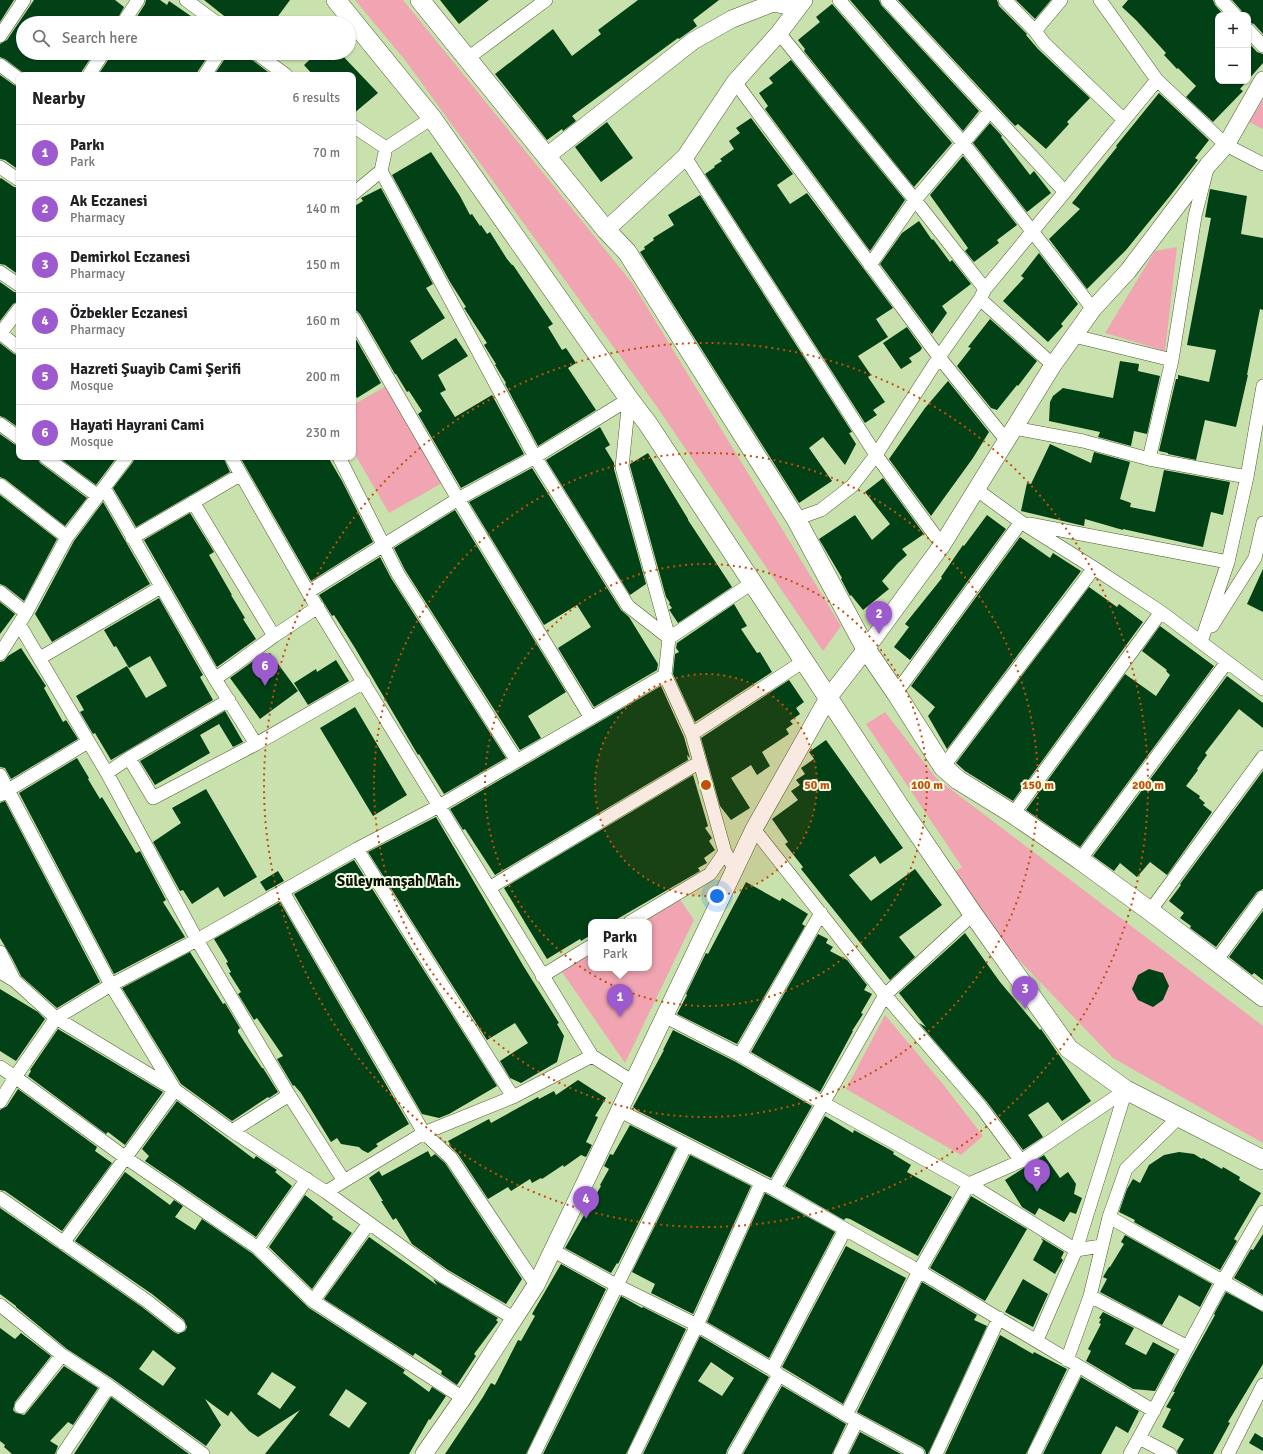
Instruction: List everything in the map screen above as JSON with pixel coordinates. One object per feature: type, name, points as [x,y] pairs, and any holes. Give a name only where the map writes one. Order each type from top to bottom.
[{"type":"main road","points":[[336,0],[349,16]]},
{"type":"main road","points":[[420,0],[606,230],[627,252],[796,519],[866,649],[943,767],[958,780],[1013,814],[1080,860],[1263,997]]},
{"type":"main road","points":[[356,25],[432,118],[648,424],[904,813],[973,914],[1069,1049],[1126,1090],[1263,1160]]},
{"type":"street","points":[[0,36],[24,0]]},
{"type":"street","points":[[128,16],[138,0]]},
{"type":"street","points":[[186,0],[207,16]]},
{"type":"street","points":[[468,58],[546,0]]},
{"type":"street","points":[[839,0],[963,143],[1093,309]]},
{"type":"street","points":[[887,0],[1065,192]]},
{"type":"street","points":[[1005,0],[1035,31],[1044,43],[1124,120]]},
{"type":"street","points":[[1035,31],[1061,0]]},
{"type":"street","points":[[1100,0],[1157,80],[1226,145],[1263,164]]},
{"type":"street","points":[[1221,0],[1232,12]]},
{"type":"street","points":[[547,156],[693,41],[732,19],[773,3],[801,4]]},
{"type":"street","points":[[606,230],[684,157],[735,82],[779,33],[801,4]]},
{"type":"street","points":[[779,33],[915,200],[982,294],[1054,365]]},
{"type":"street","points":[[1251,33],[1263,46]]},
{"type":"street","points":[[91,72],[99,60]]},
{"type":"street","points":[[206,72],[214,60]]},
{"type":"street","points":[[266,60],[282,72]]},
{"type":"street","points":[[0,65],[16,77]]},
{"type":"street","points":[[796,519],[821,510],[852,486],[876,455],[938,357],[982,294],[1157,80]]},
{"type":"street","points":[[424,1454],[463,1398],[536,1285],[754,829],[828,698],[942,545],[1054,365],[1093,309],[1128,271],[1208,165],[1226,145],[1263,80]]},
{"type":"street","points":[[735,82],[938,357],[1010,434],[1083,441],[1149,459],[1247,478]]},
{"type":"street","points":[[870,265],[915,200],[990,111]]},
{"type":"street","points":[[356,191],[381,170],[386,148],[432,118]]},
{"type":"street","points":[[356,131],[386,148]]},
{"type":"street","points":[[684,157],[876,455],[942,545]]},
{"type":"street","points":[[1149,459],[1172,360],[1196,216],[1208,165]]},
{"type":"street","points":[[0,167],[16,178]]},
{"type":"street","points":[[381,170],[535,457],[628,606],[669,638]]},
{"type":"street","points":[[0,272],[16,283]]},
{"type":"street","points":[[16,313],[0,334],[16,346]]},
{"type":"street","points":[[356,323],[458,499],[592,718]]},
{"type":"street","points":[[1074,336],[1172,360]]},
{"type":"street","points":[[1201,642],[1228,562],[1247,478],[1263,386]]},
{"type":"street","points":[[308,592],[458,499],[535,457],[629,399]]},
{"type":"street","points":[[629,399],[622,467],[669,638],[665,675],[692,734],[725,852],[735,870]]},
{"type":"street","points":[[0,424],[16,436]]},
{"type":"street","points":[[50,460],[101,492],[132,538],[215,679],[256,744]]},
{"type":"street","points":[[0,654],[26,613],[67,537],[125,460]]},
{"type":"street","points":[[233,460],[308,592],[592,1056],[633,1082]]},
{"type":"street","points":[[341,460],[398,574],[517,761]]},
{"type":"street","points":[[132,538],[240,474]]},
{"type":"street","points":[[0,485],[67,537]]},
{"type":"street","points":[[977,490],[1021,522],[1161,612],[1263,689]]},
{"type":"street","points":[[193,502],[274,636]]},
{"type":"street","points":[[1021,522],[1228,562]]},
{"type":"street","points":[[896,693],[1021,522]]},
{"type":"street","points":[[1201,642],[1259,560],[1263,523]]},
{"type":"street","points":[[943,767],[1094,568]]},
{"type":"street","points":[[669,638],[752,583]]},
{"type":"street","points":[[40,658],[161,587]]},
{"type":"street","points":[[0,592],[26,613]]},
{"type":"street","points":[[215,679],[274,636],[318,607]]},
{"type":"street","points":[[1013,814],[1161,612]]},
{"type":"street","points":[[19,624],[107,773],[197,940],[289,1095],[344,1181]]},
{"type":"street","points":[[692,734],[804,661]]},
{"type":"street","points":[[1080,860],[1227,662]]},
{"type":"street","points":[[0,1102],[15,1077],[56,1018],[111,985],[197,940],[357,849],[439,806],[665,675]]},
{"type":"street","points":[[129,758],[153,798],[256,744],[364,682]]},
{"type":"street","points":[[107,773],[129,758],[229,700]]},
{"type":"street","points":[[4,792],[88,742]]},
{"type":"street","points":[[1150,911],[1263,757]]},
{"type":"street","points":[[489,888],[700,762]]},
{"type":"street","points":[[0,775],[4,792],[111,985],[175,1090]]},
{"type":"street","points":[[754,829],[885,995],[981,1107],[1021,1161]]},
{"type":"street","points":[[357,849],[514,1097]]},
{"type":"street","points":[[635,919],[710,874],[725,852]]},
{"type":"street","points":[[283,892],[424,1134],[451,1158],[536,1285]]},
{"type":"street","points":[[1216,961],[1263,897]]},
{"type":"street","points":[[740,1055],[820,913]]},
{"type":"street","points":[[774,1189],[885,995],[973,914]]},
{"type":"street","points":[[542,976],[588,948]]},
{"type":"street","points":[[0,952],[15,981]]},
{"type":"street","points":[[0,972],[15,981],[56,1018],[175,1090],[232,1131],[326,1192],[444,1277],[515,1319]]},
{"type":"street","points":[[664,1016],[740,1055],[969,1184],[1076,1250],[1101,1246]]},
{"type":"street","points":[[326,1192],[424,1134],[514,1097],[592,1056]]},
{"type":"street","points":[[0,1067],[126,1158],[258,1248],[314,1301],[463,1398]]},
{"type":"street","points":[[63,1243],[175,1090]]},
{"type":"street","points":[[840,1454],[852,1418],[919,1271],[969,1184],[1021,1161],[1126,1090]]},
{"type":"street","points":[[1037,1340],[1076,1250],[1126,1090]]},
{"type":"street","points":[[232,1131],[289,1095]]},
{"type":"street","points":[[620,1112],[774,1189],[919,1271],[1154,1411]]},
{"type":"street","points":[[1034,1454],[1072,1363],[1109,1217],[1126,1169],[1179,1117]]},
{"type":"street","points":[[534,1454],[686,1145]]},
{"type":"street","points":[[258,1248],[307,1179]]},
{"type":"street","points":[[634,1454],[697,1325],[761,1183]]},
{"type":"street","points":[[0,1198],[147,1301],[178,1326]]},
{"type":"street","points":[[1130,1454],[1263,1212]]},
{"type":"street","points":[[1109,1217],[1263,1304]]},
{"type":"street","points":[[314,1301],[369,1223]]},
{"type":"street","points":[[734,1454],[845,1230]]},
{"type":"street","points":[[552,1250],[616,1285],[697,1325],[852,1418],[918,1454]]},
{"type":"street","points":[[1090,1296],[1188,1347]]},
{"type":"street","points":[[0,1306],[62,1355],[109,1386],[202,1454]]},
{"type":"street","points":[[936,1454],[999,1318]]},
{"type":"street","points":[[21,1407],[62,1355]]},
{"type":"street","points":[[1228,1454],[1263,1385]]},
{"type":"street","points":[[63,1454],[109,1386]]},
{"type":"street","points":[[1139,1438],[1170,1454]]},
{"type":"shaded area","points":[[355,0],[403,0],[633,284],[841,626],[823,651],[655,404],[405,60]]},
{"type":"shaded area","points":[[1263,100],[1263,129],[1249,122]]},
{"type":"shaded area","points":[[1177,247],[1165,351],[1105,333],[1155,251]]},
{"type":"shaded area","points":[[388,385],[444,482],[389,513],[356,456],[356,403]]},
{"type":"shaded area","points":[[885,712],[936,778],[1263,1026],[1263,1143],[1113,1058],[992,932],[952,874],[962,867],[866,724]]},
{"type":"shaded area","points":[[679,898],[694,920],[625,1063],[562,972],[588,956],[588,971],[652,971],[652,919],[646,919]]},
{"type":"shaded area","points":[[885,1015],[942,1083],[983,1136],[961,1155],[846,1089]]},
{"type":"building","points":[[0,0],[14,0],[0,22]]},
{"type":"building","points":[[34,0],[115,0],[124,7],[119,16],[23,16]]},
{"type":"building","points":[[146,0],[160,0],[167,5],[169,1],[191,16],[137,16]]},
{"type":"building","points":[[204,0],[290,0],[278,16],[224,16]]},
{"type":"building","points":[[440,0],[489,0],[459,24]]},
{"type":"building","points":[[638,0],[719,0],[693,20],[697,26],[679,39],[678,38],[572,116],[576,121],[563,131],[562,129],[547,140],[495,74],[553,29],[572,56],[601,34],[598,30]]},
{"type":"building","points":[[850,0],[879,0],[881,5],[979,111],[963,131]]},
{"type":"building","points":[[898,0],[997,0],[999,6],[1027,34],[1026,35],[1038,49],[1090,98],[1067,122],[1069,124],[1046,149],[1018,124],[1015,126]]},
{"type":"building","points":[[1016,0],[1051,0],[1035,19]]},
{"type":"building","points":[[1128,0],[1213,0],[1221,12],[1215,12],[1215,84],[1244,84],[1240,89],[1243,91],[1213,122],[1186,97],[1196,86],[1178,68],[1177,69],[1164,55],[1166,53],[1122,7]]},
{"type":"building","points":[[1232,0],[1263,0],[1263,34],[1254,24],[1251,23],[1251,12],[1242,12]]},
{"type":"building","points":[[832,4],[952,143],[914,187],[804,51],[805,49],[798,40],[820,22],[816,17]]},
{"type":"building","points":[[16,27],[16,60],[89,60],[82,72],[22,72],[0,57],[0,44],[7,40]]},
{"type":"building","points":[[1251,45],[1257,52],[1263,54],[1263,63],[1251,77]]},
{"type":"building","points":[[108,60],[205,60],[198,72],[100,72]]},
{"type":"building","points":[[224,60],[252,60],[268,72],[216,72]]},
{"type":"building","points":[[309,60],[347,60],[378,93],[356,111],[356,72],[310,72],[304,65]]},
{"type":"building","points":[[791,60],[905,200],[870,251],[765,109],[768,106],[759,93],[773,83],[769,78]]},
{"type":"building","points":[[0,75],[16,86],[16,168],[5,160],[0,159]]},
{"type":"building","points":[[1159,93],[1209,140],[1195,158],[1198,160],[1126,250],[1087,289],[1049,239],[1080,209],[1072,203]]},
{"type":"building","points":[[751,118],[793,174],[777,185],[790,204],[807,193],[893,308],[876,319],[888,337],[858,356],[871,375],[868,377],[885,402],[873,410],[877,415],[865,423],[705,174],[722,161],[720,159],[734,149],[729,141],[740,133],[736,128]]},
{"type":"building","points":[[607,122],[633,158],[601,182],[575,147]]},
{"type":"building","points":[[990,123],[1002,136],[1001,137],[1030,175],[1034,171],[1051,193],[1027,212],[973,143]]},
{"type":"building","points":[[431,152],[460,196],[470,215],[472,214],[487,234],[490,232],[507,259],[513,265],[553,324],[548,327],[562,350],[566,348],[576,363],[568,368],[596,410],[538,446],[505,384],[506,383],[495,365],[496,364],[484,345],[487,343],[464,308],[466,307],[450,282],[392,175]]},
{"type":"building","points":[[963,156],[1017,225],[997,240],[999,243],[974,262],[965,251],[968,248],[930,195]]},
{"type":"building","points":[[1,178],[16,187],[16,273],[5,265],[0,264]]},
{"type":"building","points":[[381,188],[433,284],[426,288],[445,318],[410,341],[422,360],[456,338],[468,356],[438,375],[446,390],[440,393],[455,417],[492,395],[524,454],[461,488],[418,414],[422,411],[409,391],[407,392],[395,374],[360,314],[356,311],[356,205],[363,201],[361,198]]},
{"type":"building","points":[[1210,189],[1247,196],[1241,234],[1263,238],[1263,310],[1260,309],[1248,375],[1236,427],[1205,420],[1196,460],[1159,451],[1178,375],[1209,382],[1216,350],[1187,345],[1211,218],[1205,217]]},
{"type":"building","points":[[700,195],[852,432],[849,433],[856,444],[845,465],[823,437],[809,448],[832,481],[799,503],[640,252],[654,240],[653,238],[674,225],[668,215]]},
{"type":"building","points":[[919,221],[950,262],[952,260],[971,284],[942,306],[947,313],[932,334],[880,264],[902,233]]},
{"type":"building","points":[[1039,253],[1078,304],[1061,324],[1063,326],[1048,342],[1003,301],[1024,278],[1021,276]]},
{"type":"building","points":[[0,282],[16,292],[16,302],[13,304],[0,321]]},
{"type":"building","points":[[990,319],[1037,361],[997,410],[991,408],[957,366],[971,348],[968,347]]},
{"type":"building","points":[[907,327],[922,348],[909,358],[912,362],[901,369],[883,343]]},
{"type":"building","points":[[356,339],[381,383],[357,398],[356,396]]},
{"type":"building","points":[[0,343],[16,355],[16,426],[0,416]]},
{"type":"building","points":[[1120,361],[1139,364],[1138,371],[1160,376],[1147,434],[1134,431],[1131,446],[1098,437],[1100,432],[1049,421],[1050,402],[1053,396],[1063,388],[1113,398]]},
{"type":"building","points":[[948,381],[989,432],[973,458],[931,516],[889,459],[925,408]]},
{"type":"building","points":[[600,427],[610,445],[605,448],[614,463],[614,469],[646,584],[630,595],[546,460]]},
{"type":"building","points":[[0,434],[16,445],[16,460],[38,460],[40,463],[87,498],[65,526],[5,479],[0,477]]},
{"type":"building","points":[[1050,444],[1091,463],[1094,452],[1130,462],[1120,499],[1131,503],[1130,507],[1155,512],[1164,470],[1230,482],[1223,515],[1211,512],[1203,547],[1123,530],[1085,519],[1084,526],[1021,511],[1027,483],[1031,484]]},
{"type":"building","points":[[648,453],[688,520],[732,587],[678,623],[669,610],[672,608],[666,597],[630,466],[630,464]]},
{"type":"building","points":[[62,460],[115,460],[96,485]]},
{"type":"building","points":[[134,460],[224,460],[230,472],[136,527],[113,488]]},
{"type":"building","points":[[242,460],[330,460],[342,481],[373,542],[311,581]]},
{"type":"building","points":[[532,468],[621,610],[629,617],[658,664],[657,670],[594,707],[558,648],[591,627],[577,605],[544,625],[469,502]]},
{"type":"building","points":[[883,478],[924,534],[902,549],[907,555],[882,581],[889,589],[863,610],[851,595],[850,596],[841,579],[842,578],[819,539],[855,515],[872,540],[890,524],[865,492]]},
{"type":"building","points":[[0,495],[57,539],[24,601],[5,586],[0,584]]},
{"type":"building","points":[[103,502],[150,584],[52,642],[35,614],[74,541]]},
{"type":"building","points":[[455,510],[566,692],[528,716],[541,738],[520,750],[405,570],[394,548]]},
{"type":"building","points":[[190,513],[214,552],[209,555],[245,618],[243,619],[256,639],[217,667],[144,540]]},
{"type":"building","points":[[987,515],[1006,529],[910,660],[894,647],[909,627],[905,624],[942,578],[941,577],[963,545],[964,546]]},
{"type":"building","points":[[1020,537],[1050,558],[1053,553],[1081,571],[947,749],[928,716],[935,707],[911,686]]},
{"type":"building","points":[[380,557],[391,578],[506,758],[444,794],[419,754],[418,755],[355,648],[319,595]]},
{"type":"building","points":[[1263,569],[1263,612],[1247,604]]},
{"type":"building","points":[[1089,587],[1117,607],[1119,604],[1143,622],[1013,801],[965,771],[956,763]]},
{"type":"building","points":[[159,598],[203,675],[200,677],[213,700],[111,760],[95,733],[93,734],[80,712],[84,710],[76,696],[127,666],[146,698],[167,686],[150,656],[129,668],[116,646],[114,647],[104,630]]},
{"type":"building","points":[[0,602],[15,614],[0,634]]},
{"type":"building","points":[[734,604],[747,626],[741,629],[757,653],[760,652],[772,672],[695,722],[673,674],[675,654],[679,652],[676,648],[677,643]]},
{"type":"building","points":[[1160,626],[1214,666],[1080,847],[1026,810],[1125,674],[1156,696],[1170,675],[1166,671],[1167,670],[1142,651]]},
{"type":"building","points":[[21,648],[46,686],[44,688],[63,722],[66,720],[78,739],[11,779],[5,768],[0,767],[0,662],[4,661],[8,656]]},
{"type":"building","points":[[264,653],[266,656],[270,653],[298,691],[260,719],[230,678]]},
{"type":"building","points":[[336,660],[349,681],[308,705],[294,683],[316,669],[317,672]]},
{"type":"building","points":[[1227,676],[1263,703],[1263,728],[1239,709],[1205,753],[1207,755],[1186,786],[1200,796],[1199,798],[1205,803],[1203,805],[1212,812],[1167,875],[1150,862],[1137,877],[1120,863],[1114,871],[1093,856]]},
{"type":"building","points":[[789,680],[804,702],[796,708],[800,714],[790,721],[793,724],[786,729],[789,734],[762,752],[770,766],[757,775],[751,765],[731,778],[750,808],[731,820],[720,806],[701,738]]},
{"type":"building","points":[[661,686],[684,737],[690,758],[687,755],[688,760],[495,875],[450,809]]},
{"type":"building","points":[[355,707],[407,795],[373,816],[320,728]]},
{"type":"building","points":[[225,711],[243,742],[233,747],[219,724],[200,735],[210,753],[155,785],[140,761]]},
{"type":"building","points":[[826,740],[903,848],[880,864],[875,856],[849,875],[871,901],[915,869],[942,905],[899,937],[915,957],[890,980],[801,869],[803,867],[785,844],[788,842],[772,819],[798,800],[791,791],[800,785],[796,780],[805,774],[801,768],[814,759],[809,752]]},
{"type":"building","points":[[77,758],[100,799],[102,797],[136,853],[140,851],[166,900],[163,902],[185,937],[114,974],[19,793]]},
{"type":"building","points":[[1263,771],[1263,889],[1257,892],[1216,947],[1190,928],[1191,926],[1180,918],[1184,913],[1169,901]]},
{"type":"building","points":[[693,775],[708,826],[705,828],[712,838],[709,841],[715,850],[704,858],[707,863],[698,868],[700,871],[617,919],[588,919],[588,937],[581,941],[580,939],[547,959],[504,888]]},
{"type":"building","points":[[206,789],[257,877],[224,897],[218,887],[192,904],[183,890],[180,891],[153,842],[181,823],[172,808]]},
{"type":"building","points":[[5,801],[100,982],[57,1008],[21,976],[0,938],[0,803]]},
{"type":"building","points":[[436,817],[524,967],[559,1023],[557,1024],[564,1036],[557,1062],[521,1083],[510,1078],[500,1061],[528,1043],[515,1023],[487,1040],[368,852]]},
{"type":"building","points":[[354,860],[497,1086],[449,1114],[439,1118],[422,1114],[294,894]]},
{"type":"building","points":[[278,871],[284,881],[266,891],[260,882]]},
{"type":"building","points":[[746,882],[780,901],[782,898],[808,914],[802,924],[805,926],[737,1044],[677,1014],[706,953],[708,954]]},
{"type":"building","points":[[280,902],[409,1124],[376,1144],[378,1146],[368,1153],[359,1147],[341,1144],[337,1138],[331,1142],[301,1093],[294,1085],[293,1086],[277,1059],[283,1056],[257,1018],[254,1020],[238,994],[241,992],[229,973],[231,972],[226,963],[228,962],[214,939]]},
{"type":"building","points":[[1263,911],[1263,980],[1254,973],[1252,975],[1229,957]]},
{"type":"building","points":[[965,933],[1000,982],[1040,1030],[1041,1029],[1091,1101],[1062,1121],[1048,1102],[1028,1115],[1043,1137],[1023,1150],[987,1102],[919,1023],[926,1027],[899,993]]},
{"type":"building","points":[[818,934],[828,939],[826,943],[833,947],[830,951],[847,960],[867,985],[864,990],[872,994],[861,1013],[863,1014],[852,1031],[820,1092],[751,1052]]},
{"type":"building","points":[[190,952],[223,1004],[225,1003],[240,1028],[238,1032],[278,1092],[232,1121],[181,1084],[122,988]]},
{"type":"building","points":[[1149,969],[1163,973],[1169,986],[1163,1000],[1153,1007],[1138,1000],[1132,989],[1138,975]]},
{"type":"building","points":[[0,989],[38,1012],[45,1019],[16,1061],[0,1051]]},
{"type":"building","points":[[58,1029],[163,1092],[125,1145],[108,1132],[106,1134],[28,1076],[31,1071],[30,1070]]},
{"type":"building","points":[[673,1030],[736,1062],[812,1106],[771,1178],[638,1111],[633,1107],[664,1050]]},
{"type":"building","points":[[578,1080],[606,1098],[595,1116],[598,1117],[586,1142],[592,1145],[586,1157],[581,1155],[564,1167],[563,1165],[542,1179],[541,1178],[532,1183],[530,1179],[511,1191],[508,1187],[488,1199],[458,1154],[449,1145],[450,1144],[448,1141],[489,1119],[491,1123],[538,1097],[539,1099],[554,1091],[556,1095]]},
{"type":"building","points":[[18,1089],[97,1147],[95,1151],[112,1163],[62,1231],[5,1191],[0,1190],[0,1110],[7,1106]]},
{"type":"building","points":[[177,1101],[254,1159],[256,1156],[277,1170],[275,1172],[292,1186],[256,1237],[145,1161],[149,1156],[142,1149]]},
{"type":"building","points":[[825,1116],[853,1133],[854,1130],[894,1152],[893,1154],[911,1165],[907,1172],[952,1197],[918,1256],[850,1219],[846,1218],[844,1220],[785,1186]]},
{"type":"building","points":[[630,1125],[676,1148],[618,1264],[617,1263],[611,1273],[565,1248],[601,1186],[600,1185],[609,1169],[604,1166],[610,1154],[613,1155]]},
{"type":"building","points":[[428,1151],[431,1157],[435,1154],[445,1163],[522,1279],[506,1304],[448,1270],[412,1244],[396,1218],[393,1220],[369,1178],[379,1171],[382,1176]]},
{"type":"building","points":[[1179,1152],[1194,1154],[1222,1169],[1223,1167],[1240,1177],[1239,1180],[1261,1193],[1234,1239],[1237,1241],[1220,1270],[1134,1222],[1135,1220],[1119,1212],[1127,1189],[1133,1179],[1140,1183],[1149,1165],[1164,1155]]},
{"type":"building","points":[[690,1155],[751,1186],[693,1314],[651,1293],[655,1284],[632,1272]]},
{"type":"building","points":[[1044,1155],[1060,1178],[1068,1172],[1076,1184],[1074,1194],[1082,1198],[1076,1214],[1070,1212],[1064,1222],[1039,1208],[1035,1215],[1022,1207],[1005,1180]]},
{"type":"building","points":[[125,1172],[170,1205],[174,1200],[183,1206],[175,1217],[195,1230],[202,1219],[253,1254],[309,1308],[405,1370],[403,1373],[429,1392],[432,1387],[446,1396],[430,1420],[429,1419],[409,1454],[265,1454],[300,1410],[258,1437],[249,1431],[231,1411],[228,1416],[205,1399],[221,1425],[206,1446],[113,1379],[67,1349],[0,1294],[0,1208],[142,1307],[174,1332],[178,1334],[185,1331],[187,1327],[184,1320],[152,1294],[75,1241]],"holes":[[[153,1350],[176,1368],[163,1386],[139,1369]],[[272,1372],[296,1387],[280,1409],[257,1394]],[[346,1389],[367,1403],[349,1428],[329,1415]]]},
{"type":"building","points":[[765,1193],[835,1232],[769,1358],[707,1322]]},
{"type":"building","points":[[305,1195],[333,1217],[332,1219],[352,1233],[312,1289],[269,1247]]},
{"type":"building","points":[[971,1196],[1027,1229],[985,1301],[930,1268]]},
{"type":"building","points":[[1263,1234],[1263,1295],[1234,1278],[1251,1249],[1253,1250]]},
{"type":"building","points":[[1125,1235],[1212,1284],[1200,1307],[1179,1295],[1162,1325],[1100,1292],[1107,1279],[1103,1277],[1124,1244],[1121,1242]]},
{"type":"building","points":[[369,1237],[437,1285],[433,1279],[498,1318],[496,1320],[498,1322],[474,1354],[476,1356],[457,1385],[441,1374],[442,1371],[415,1353],[413,1356],[324,1299]]},
{"type":"building","points":[[1041,1238],[1064,1252],[1061,1258],[1063,1260],[1055,1274],[1033,1260],[1043,1241]]},
{"type":"building","points":[[846,1246],[906,1278],[843,1404],[782,1367]]},
{"type":"building","points":[[561,1264],[606,1289],[526,1454],[445,1454],[491,1383],[495,1385],[518,1340],[521,1341],[535,1316],[532,1314]]},
{"type":"building","points":[[1023,1279],[1048,1294],[1033,1327],[1005,1312]]},
{"type":"building","points":[[922,1282],[977,1315],[974,1320],[987,1326],[928,1454],[926,1454],[922,1447],[857,1412]]},
{"type":"building","points":[[1226,1292],[1263,1312],[1263,1364],[1228,1422],[1230,1423],[1213,1454],[1178,1454],[1177,1451],[1184,1439],[1162,1427],[1171,1409],[1166,1407]]},
{"type":"building","points":[[621,1296],[686,1329],[626,1454],[543,1454]]},
{"type":"building","points":[[1103,1312],[1134,1328],[1125,1344],[1146,1355],[1153,1342],[1175,1354],[1155,1391],[1133,1389],[1086,1361],[1091,1351],[1088,1349],[1101,1324],[1099,1323],[1101,1319],[1099,1318]]},
{"type":"building","points":[[0,1328],[15,1339],[21,1333],[51,1356],[15,1402],[13,1410],[16,1413],[24,1415],[64,1366],[98,1388],[73,1425],[68,1422],[50,1441],[58,1446],[55,1454],[12,1454],[0,1441]]},
{"type":"building","points":[[1000,1335],[1033,1354],[1034,1352],[1067,1369],[1026,1454],[945,1454]]},
{"type":"building","points":[[700,1336],[769,1377],[726,1454],[643,1454]],"holes":[[[711,1362],[734,1378],[722,1396],[698,1381]]]},
{"type":"building","points":[[1081,1377],[1139,1411],[1128,1433],[1116,1426],[1101,1454],[1043,1454]]},
{"type":"building","points":[[782,1386],[846,1424],[832,1454],[743,1454]]},
{"type":"building","points":[[111,1397],[189,1454],[74,1454]]},
{"type":"building","points":[[860,1432],[901,1454],[849,1454]]},
{"type":"building","points":[[1255,1433],[1263,1438],[1263,1451],[1249,1443]]},
{"type":"place","name":"Ak Eczanesi","points":[[879,634]]},
{"type":"place","name":"Hayati Hayrani Cami","points":[[265,686]]},
{"type":"place","name":"Demirkol Eczanesi","points":[[1025,1009]]},
{"type":"place","name":"Parkı","points":[[620,1017]]},
{"type":"place","name":"Hazreti Şuayib Cami Şerifi","points":[[1037,1192]]},
{"type":"place","name":"Özbekler Eczanesi","points":[[586,1219]]},
{"type":"district","name":"Süleymanşah Mah.","points":[[398,881]]}]
